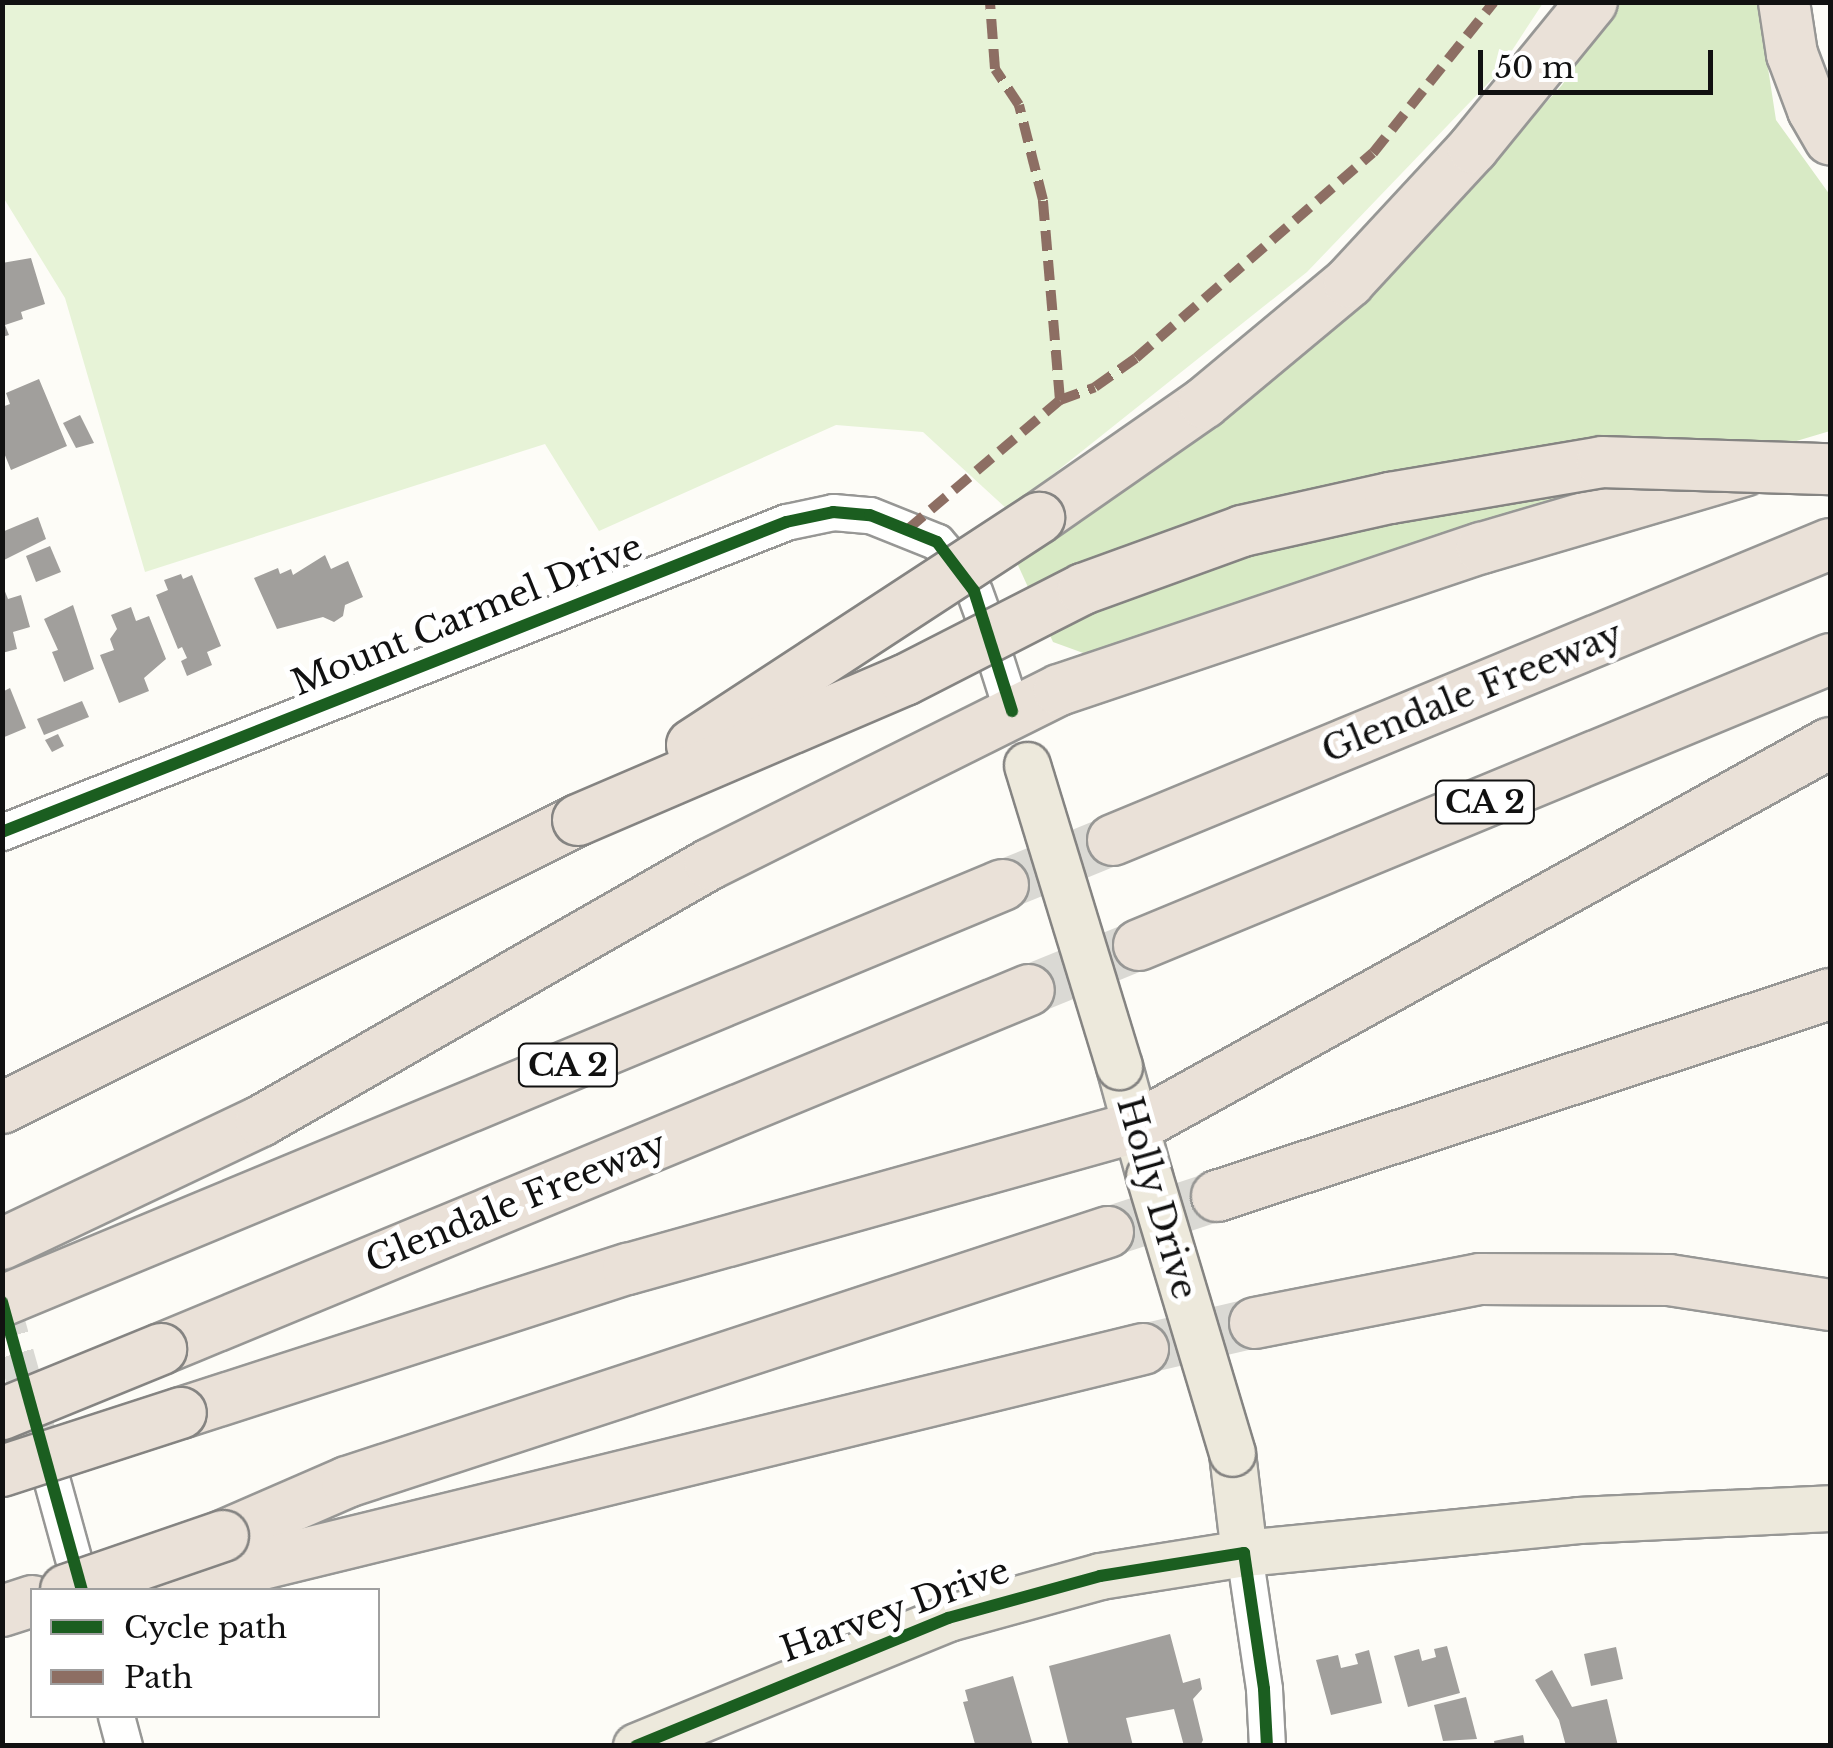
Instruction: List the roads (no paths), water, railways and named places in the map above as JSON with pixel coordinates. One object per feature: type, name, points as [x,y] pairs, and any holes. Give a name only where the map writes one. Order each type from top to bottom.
[{"type":"highway","points":[[578,820],[1039,518],[1204,403],[1350,282],[1473,148],[1592,2]]},
{"type":"highway","points":[[1784,2],[1792,54],[1813,110],[1830,139]]},
{"type":"highway","points":[[2,1244],[119,1192],[372,1060],[586,932],[710,864],[1072,684],[1482,548],[1830,446]]},
{"type":"highway","points":[[2,1108],[578,820],[905,680],[1083,589],[1242,530],[1390,498],[1602,462],[1830,469]]},
{"type":"highway","name":"Glendale Freeway","points":[[1113,840],[1830,544]]},
{"type":"highway","name":"CA 2","points":[[1139,944],[1830,659]]},
{"type":"highway","points":[[2,1470],[628,1269],[1136,1127],[1830,743]]},
{"type":"highway","name":"CA 2","points":[[2,1301],[1003,885]]},
{"type":"highway","name":"Glendale Freeway","points":[[2,1414],[1030,990]]},
{"type":"highway","points":[[1218,1196],[1830,994]]},
{"type":"highway","points":[[160,1588],[228,1553],[347,1482],[1108,1232]]},
{"type":"highway","points":[[1254,1323],[1480,1279],[1669,1280],[1830,1305]]},
{"type":"highway","points":[[69,1574],[228,1553],[1143,1350]]},
{"type":"highway","points":[[2,1611],[30,1602]]},
{"type":"highway","points":[[2,1626],[30,1620]]},
{"type":"main road","name":"Holly Drive","points":[[1012,711],[1232,1453],[1244,1553]]},
{"type":"main road","name":"Harvey Drive","points":[[636,1745],[948,1618],[1100,1576],[1244,1553],[1578,1520],[1830,1508]]},
{"type":"street","name":"Mount Carmel Drive","points":[[2,832],[786,522],[833,512],[870,515],[938,542],[952,560]]},
{"type":"street","name":"Holly Drive","points":[[996,661],[1012,711]]},
{"type":"street","points":[[51,1478],[69,1574]]},
{"type":"street","name":"Holly Drive","points":[[1244,1553],[1264,1689],[1266,1746]]},
{"type":"street","points":[[117,1718],[124,1746]]},
{"type":"tunnel","points":[[1003,885],[1113,840]]},
{"type":"tunnel","points":[[1029,990],[1139,945]]},
{"type":"tunnel","points":[[1108,1232],[1217,1196]]},
{"type":"tunnel","points":[[2,1302],[51,1477]]},
{"type":"tunnel","points":[[1143,1349],[1255,1323]]}]
